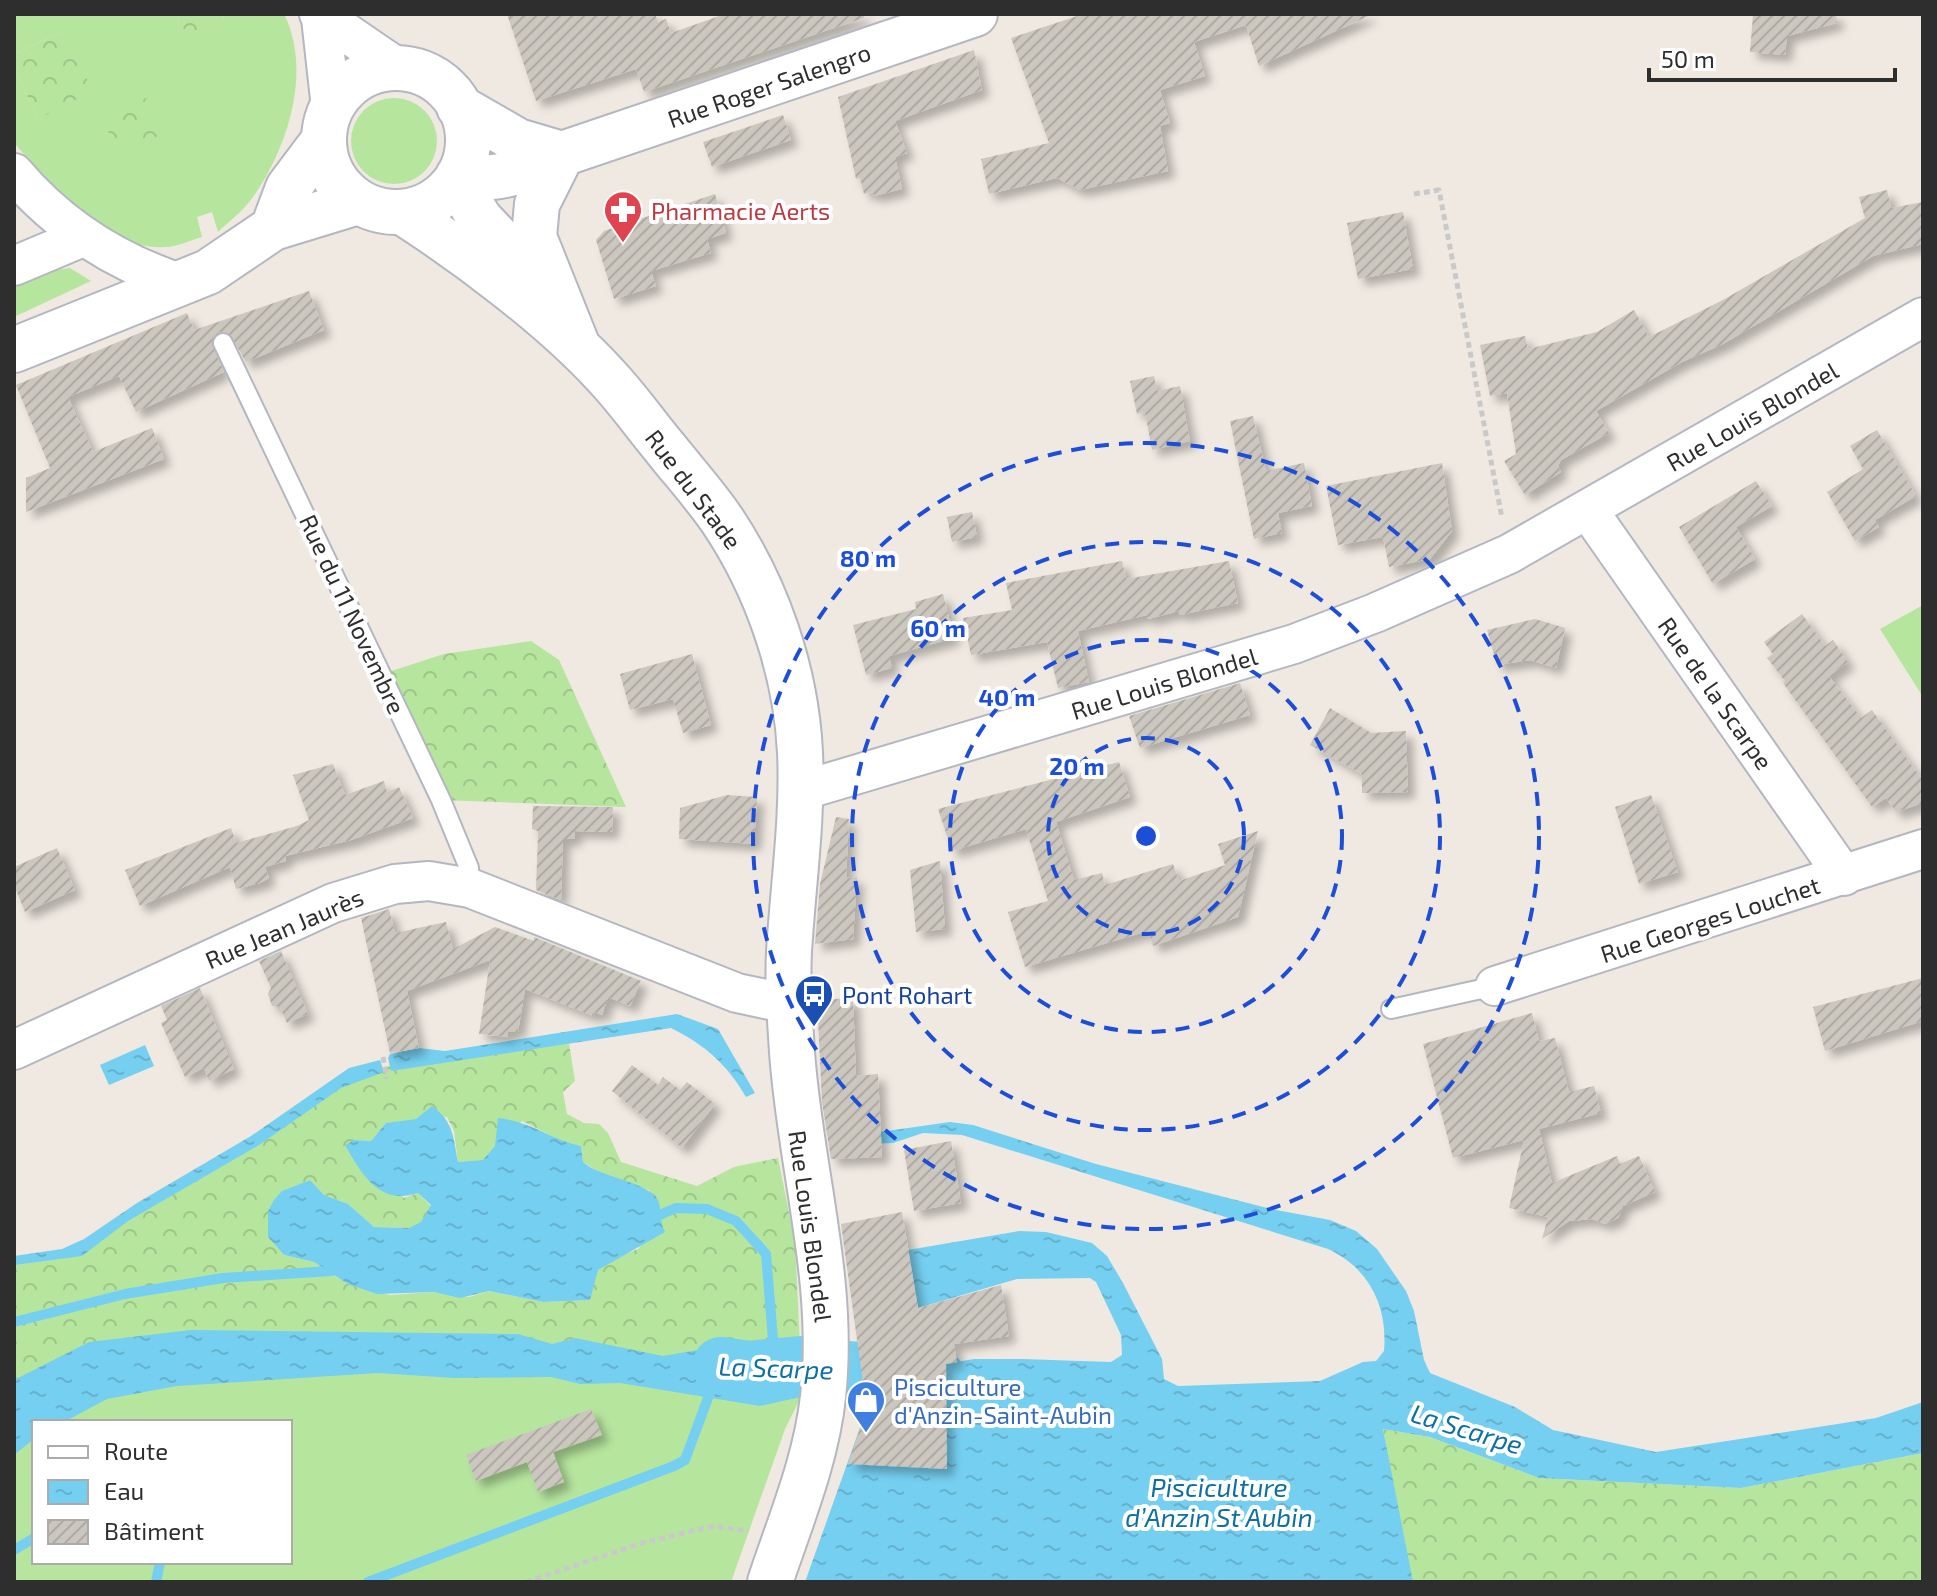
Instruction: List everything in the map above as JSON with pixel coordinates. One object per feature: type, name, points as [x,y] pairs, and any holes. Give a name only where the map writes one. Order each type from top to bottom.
[{"type":"street","name":"Rue Roger Salengro","points":[[457,178],[478,180],[537,167],[562,154],[975,14]]},
{"type":"street","points":[[320,16],[350,32],[398,68],[428,75],[441,84],[459,107],[518,141],[562,154]]},
{"type":"street","points":[[320,16],[333,175],[358,202],[387,212],[402,212],[433,202],[457,178],[468,142],[459,107]]},
{"type":"street","points":[[273,228],[288,188],[359,78],[398,68]]},
{"type":"street","name":"Rue du Stade","points":[[562,154],[533,218],[534,237],[578,347]]},
{"type":"street","points":[[14,173],[83,237],[115,257],[180,283]]},
{"type":"street","name":"Rue du Stade","points":[[457,178],[480,219],[517,261],[563,304]]},
{"type":"street","points":[[14,350],[208,272],[273,228],[358,202]]},
{"type":"street","name":"Rue du Stade","points":[[402,212],[444,239],[578,347],[608,378],[721,519],[753,572],[771,616],[794,698],[801,791]]},
{"type":"street","points":[[14,266],[83,237]]},
{"type":"street","name":"Rue Louis Blondel","points":[[777,1562],[807,1473],[825,1368],[819,1255],[796,1111],[789,1004],[789,954],[801,791],[1294,644],[1509,554],[1923,317]]},
{"type":"street","name":"Rue de la Scarpe","points":[[1588,510],[1844,876]]},
{"type":"street","name":"Rue Georges Louchet","points":[[1495,986],[1923,849]]},
{"type":"street","name":"Rue Jean Jaurès","points":[[14,1050],[333,903],[395,884],[429,881],[470,888],[712,984],[789,1004]]},
{"type":"lane","name":"Rue du 11 Novembre","points":[[223,343],[441,800],[469,868],[470,888]]},
{"type":"lane","points":[[1391,1009],[1495,986]]},
{"type":"path","points":[[1414,194],[1439,190],[1509,554]]},
{"type":"path","points":[[383,1057],[387,1079]]},
{"type":"path","points":[[526,1582],[642,1543],[714,1526],[777,1562]]},
{"type":"green space","points":[[14,14],[177,14],[179,27],[224,20],[223,14],[284,14],[296,61],[292,110],[275,159],[250,201],[218,232],[212,212],[197,217],[202,237],[165,247],[143,245],[122,238],[81,212],[14,143],[14,68],[38,119],[62,32],[14,54]]},
{"type":"green space","points":[[177,14],[223,14],[224,20],[203,36],[179,27]]},
{"type":"green space","points":[[62,32],[93,91],[38,119],[14,68],[14,54]]},
{"type":"green space","points":[[149,97],[162,135],[115,151],[102,113]]},
{"type":"green space","points":[[394,98],[410,102],[424,111],[433,125],[437,141],[433,157],[424,171],[410,180],[394,184],[378,180],[364,171],[355,157],[351,141],[355,125],[364,111],[378,102]]},
{"type":"green space","points":[[70,268],[91,281],[14,317],[14,286],[47,271]]},
{"type":"green space","points":[[1923,605],[1923,697],[1880,629]]},
{"type":"green space","points":[[531,641],[559,660],[626,807],[441,800],[382,674],[444,654]]},
{"type":"green space","points":[[568,1037],[575,1081],[563,1092],[567,1114],[584,1123],[599,1124],[608,1133],[621,1162],[697,1186],[734,1167],[778,1158],[795,1242],[801,1365],[748,1370],[240,1355],[14,1415],[14,1260],[70,1253],[368,1071],[420,1058]],"holes":[[[447,1117],[454,1131],[458,1162],[483,1161],[522,1121],[564,1142],[581,1146],[583,1162],[604,1175],[649,1190],[660,1224],[638,1249],[612,1259],[597,1271],[589,1300],[543,1302],[489,1291],[469,1297],[434,1292],[390,1295],[348,1284],[314,1262],[284,1255],[268,1237],[293,1187],[310,1180],[324,1195],[348,1204],[374,1227],[409,1228],[421,1223],[431,1206],[418,1193],[404,1198],[354,1140],[371,1141],[386,1123]]]},
{"type":"green space","points":[[123,1365],[748,1370],[801,1365],[801,1397],[785,1429],[731,1582],[14,1582],[14,1415]]},
{"type":"green space","points":[[1383,1429],[1430,1437],[1539,1478],[1741,1488],[1923,1453],[1923,1582],[1411,1582]]},
{"type":"water","points":[[677,1014],[718,1029],[755,1093],[746,1097],[714,1056],[671,1028],[391,1071],[388,1058],[390,1054],[419,1048],[445,1051]]},
{"type":"water","points":[[145,1045],[154,1066],[109,1085],[100,1065]]},
{"type":"water","points":[[380,1060],[384,1072],[341,1088],[259,1145],[128,1221],[82,1256],[14,1265],[14,1256],[62,1249],[84,1239],[137,1203],[251,1136],[349,1068]]},
{"type":"water","points":[[432,1106],[449,1124],[458,1162],[483,1160],[495,1146],[498,1118],[520,1123],[581,1146],[583,1162],[653,1194],[658,1200],[665,1232],[598,1270],[590,1300],[543,1302],[489,1291],[460,1298],[434,1292],[377,1294],[348,1284],[314,1262],[284,1255],[268,1237],[268,1211],[282,1191],[310,1180],[324,1195],[348,1204],[374,1227],[409,1228],[421,1222],[431,1205],[418,1193],[393,1195],[374,1185],[345,1145],[354,1140],[371,1141],[386,1123],[416,1119]]},
{"type":"water","name":"Pisciculture d’Anzin St Aubin","points":[[950,1122],[973,1125],[1096,1164],[1271,1209],[1330,1220],[1356,1231],[1377,1249],[1406,1291],[1430,1373],[1515,1407],[1553,1430],[1656,1452],[1876,1418],[1923,1402],[1923,1453],[1741,1488],[1539,1478],[1430,1437],[1383,1429],[1413,1582],[805,1582],[862,1422],[860,1362],[938,1365],[974,1359],[1022,1359],[1111,1362],[1122,1355],[1121,1335],[1096,1282],[1090,1278],[1017,1279],[918,1308],[908,1250],[1019,1231],[1046,1232],[1092,1243],[1107,1256],[1123,1283],[1162,1359],[1164,1379],[1178,1386],[1320,1381],[1363,1362],[1376,1361],[1384,1351],[1383,1319],[1373,1290],[1355,1267],[1328,1249],[962,1135],[923,1133],[893,1143],[869,1144],[859,1135]]},
{"type":"water","points":[[191,1330],[518,1334],[552,1344],[575,1338],[663,1356],[698,1350],[754,1357],[791,1352],[798,1340],[801,1397],[760,1406],[620,1383],[580,1384],[551,1377],[454,1378],[378,1373],[177,1386],[107,1399],[68,1420],[32,1420],[32,1441],[14,1455],[14,1380],[89,1342]]},
{"type":"building","points":[[507,14],[655,14],[658,22],[666,19],[671,33],[725,14],[864,14],[864,18],[644,92],[636,69],[536,101]]},
{"type":"building","points":[[1083,14],[1373,14],[1259,66],[1246,25],[1194,42],[1205,76],[1160,90],[1170,123],[1160,126],[1168,171],[1080,190],[1057,178],[989,194],[981,159],[1049,143],[1011,38]]},
{"type":"building","points":[[1753,14],[1836,14],[1837,23],[1787,36],[1785,55],[1750,52]]},
{"type":"building","points":[[974,50],[982,90],[895,121],[907,153],[895,157],[902,189],[874,196],[873,192],[864,194],[860,178],[856,179],[838,97]]},
{"type":"building","points":[[783,115],[791,140],[712,167],[703,142]]},
{"type":"building","points":[[1887,190],[1891,208],[1923,202],[1923,244],[1873,256],[1723,344],[1682,362],[1596,411],[1609,433],[1561,460],[1558,466],[1561,472],[1525,495],[1504,461],[1516,454],[1507,393],[1490,396],[1480,345],[1525,336],[1528,349],[1597,332],[1634,310],[1649,337],[1723,300],[1865,218],[1859,197]]},
{"type":"building","points":[[715,194],[726,233],[707,239],[711,253],[651,271],[656,286],[614,299],[596,240],[604,231]]},
{"type":"building","points":[[1403,212],[1413,269],[1358,279],[1347,223]]},
{"type":"building","points":[[309,291],[324,330],[246,362],[230,334],[219,332],[211,343],[224,372],[136,412],[119,376],[68,397],[93,452],[152,428],[164,459],[26,512],[26,478],[50,468],[16,385],[187,313],[194,330]]},
{"type":"building","points":[[1154,376],[1157,391],[1180,386],[1190,441],[1152,450],[1145,412],[1137,414],[1130,381]]},
{"type":"building","points":[[1253,416],[1266,471],[1304,463],[1312,506],[1278,513],[1282,533],[1254,539],[1230,421]]},
{"type":"building","points":[[1877,430],[1916,496],[1875,520],[1879,527],[1855,541],[1827,492],[1863,469],[1850,446]]},
{"type":"building","points":[[1442,463],[1452,531],[1430,559],[1389,567],[1383,537],[1338,545],[1326,486]]},
{"type":"building","points":[[1756,481],[1772,506],[1736,527],[1755,559],[1713,584],[1679,527]]},
{"type":"building","points":[[972,512],[977,537],[952,542],[947,517]]},
{"type":"building","points":[[1122,561],[1126,579],[1229,561],[1238,603],[1180,615],[1179,611],[1148,619],[1147,615],[1078,631],[1089,682],[1058,688],[1047,642],[971,655],[963,618],[1012,610],[1006,583]]},
{"type":"building","points":[[943,594],[954,638],[889,656],[892,668],[866,675],[853,625],[916,609],[915,602]]},
{"type":"building","points":[[1802,614],[1825,646],[1833,640],[1848,662],[1829,676],[1861,718],[1872,710],[1923,781],[1923,803],[1896,812],[1886,798],[1872,807],[1783,683],[1785,681],[1767,658],[1773,654],[1764,642]]},
{"type":"building","points":[[1535,619],[1565,628],[1556,668],[1530,660],[1497,665],[1487,630]]},
{"type":"building","points":[[692,654],[711,725],[683,733],[673,699],[630,710],[620,674]]},
{"type":"building","points":[[1240,683],[1250,715],[1140,748],[1129,716]]},
{"type":"building","points":[[1330,708],[1371,733],[1406,731],[1408,792],[1362,793],[1362,774],[1310,745]]},
{"type":"building","points":[[1119,762],[1130,797],[1056,822],[1074,880],[1102,873],[1105,885],[1173,864],[1179,881],[1225,865],[1218,844],[1258,831],[1238,917],[1153,946],[1148,931],[1025,967],[1008,912],[1048,901],[1026,829],[952,851],[938,809]]},
{"type":"building","points":[[333,764],[345,795],[384,781],[387,792],[399,787],[413,818],[351,840],[285,856],[286,861],[265,867],[269,878],[260,883],[236,889],[230,867],[140,906],[125,870],[231,828],[236,843],[309,820],[293,775]]},
{"type":"building","points":[[727,795],[757,797],[754,844],[679,839],[680,808]]},
{"type":"building","points":[[1651,795],[1678,872],[1639,884],[1615,807]]},
{"type":"building","points":[[533,806],[613,807],[612,832],[575,831],[575,839],[563,839],[561,900],[536,890],[538,831],[532,829]]},
{"type":"building","points":[[836,817],[849,819],[846,878],[857,877],[853,939],[815,944],[820,884]]},
{"type":"building","points":[[57,848],[75,890],[25,912],[14,885],[14,867]]},
{"type":"building","points":[[940,861],[945,929],[916,932],[910,870]]},
{"type":"building","points":[[389,909],[395,933],[446,922],[453,949],[495,927],[534,941],[534,937],[641,981],[630,1006],[608,997],[602,1015],[595,1012],[593,1016],[525,989],[518,1032],[508,1031],[508,1037],[479,1034],[490,960],[407,991],[419,1048],[390,1053],[361,918]]},
{"type":"building","points":[[281,951],[308,1014],[287,1023],[280,1007],[272,1006],[268,994],[271,988],[259,961]]},
{"type":"building","points":[[1923,978],[1923,1021],[1825,1051],[1813,1007]]},
{"type":"building","points":[[200,988],[234,1069],[209,1081],[204,1068],[185,1077],[161,1023],[167,1020],[161,1006]]},
{"type":"building","points":[[853,998],[856,1076],[878,1074],[882,1157],[831,1159],[822,1102],[817,1000]]},
{"type":"building","points":[[1532,1013],[1539,1041],[1555,1038],[1569,1092],[1594,1086],[1601,1113],[1539,1129],[1552,1183],[1617,1156],[1620,1164],[1639,1156],[1655,1192],[1623,1206],[1618,1218],[1605,1224],[1592,1219],[1569,1221],[1542,1239],[1548,1217],[1509,1208],[1524,1140],[1453,1158],[1423,1044]]},
{"type":"building","points":[[632,1065],[658,1085],[663,1077],[680,1090],[687,1082],[715,1104],[682,1148],[612,1091]]},
{"type":"building","points":[[951,1141],[961,1203],[914,1211],[904,1150]]},
{"type":"building","points":[[902,1212],[918,1308],[1001,1285],[1009,1336],[954,1344],[957,1362],[946,1364],[947,1469],[848,1464],[862,1422],[863,1383],[841,1224]]},
{"type":"building","points":[[591,1409],[602,1435],[553,1452],[564,1482],[538,1492],[527,1462],[476,1481],[466,1455]]},
{"type":"waterway","points":[[648,1220],[676,1208],[707,1209],[736,1221],[766,1254],[775,1364]]},
{"type":"waterway","points":[[14,1322],[125,1294],[223,1278],[331,1271],[342,1267]]},
{"type":"waterway","name":"La Scarpe","points":[[721,1366],[748,1370],[801,1365],[938,1379]]},
{"type":"waterway","points":[[368,1582],[685,1460],[712,1387]]},
{"type":"waterway","points":[[14,1550],[32,1539]]},
{"type":"waterway","points":[[156,1582],[160,1564]]},
{"type":"place","name":"Pharmacie Aerts","points":[[623,244]]},
{"type":"place","name":"Pont Rohart","points":[[814,1028]]},
{"type":"place","name":"Pisciculture d'Anzin-Saint-Aubin","points":[[866,1434]]}]
